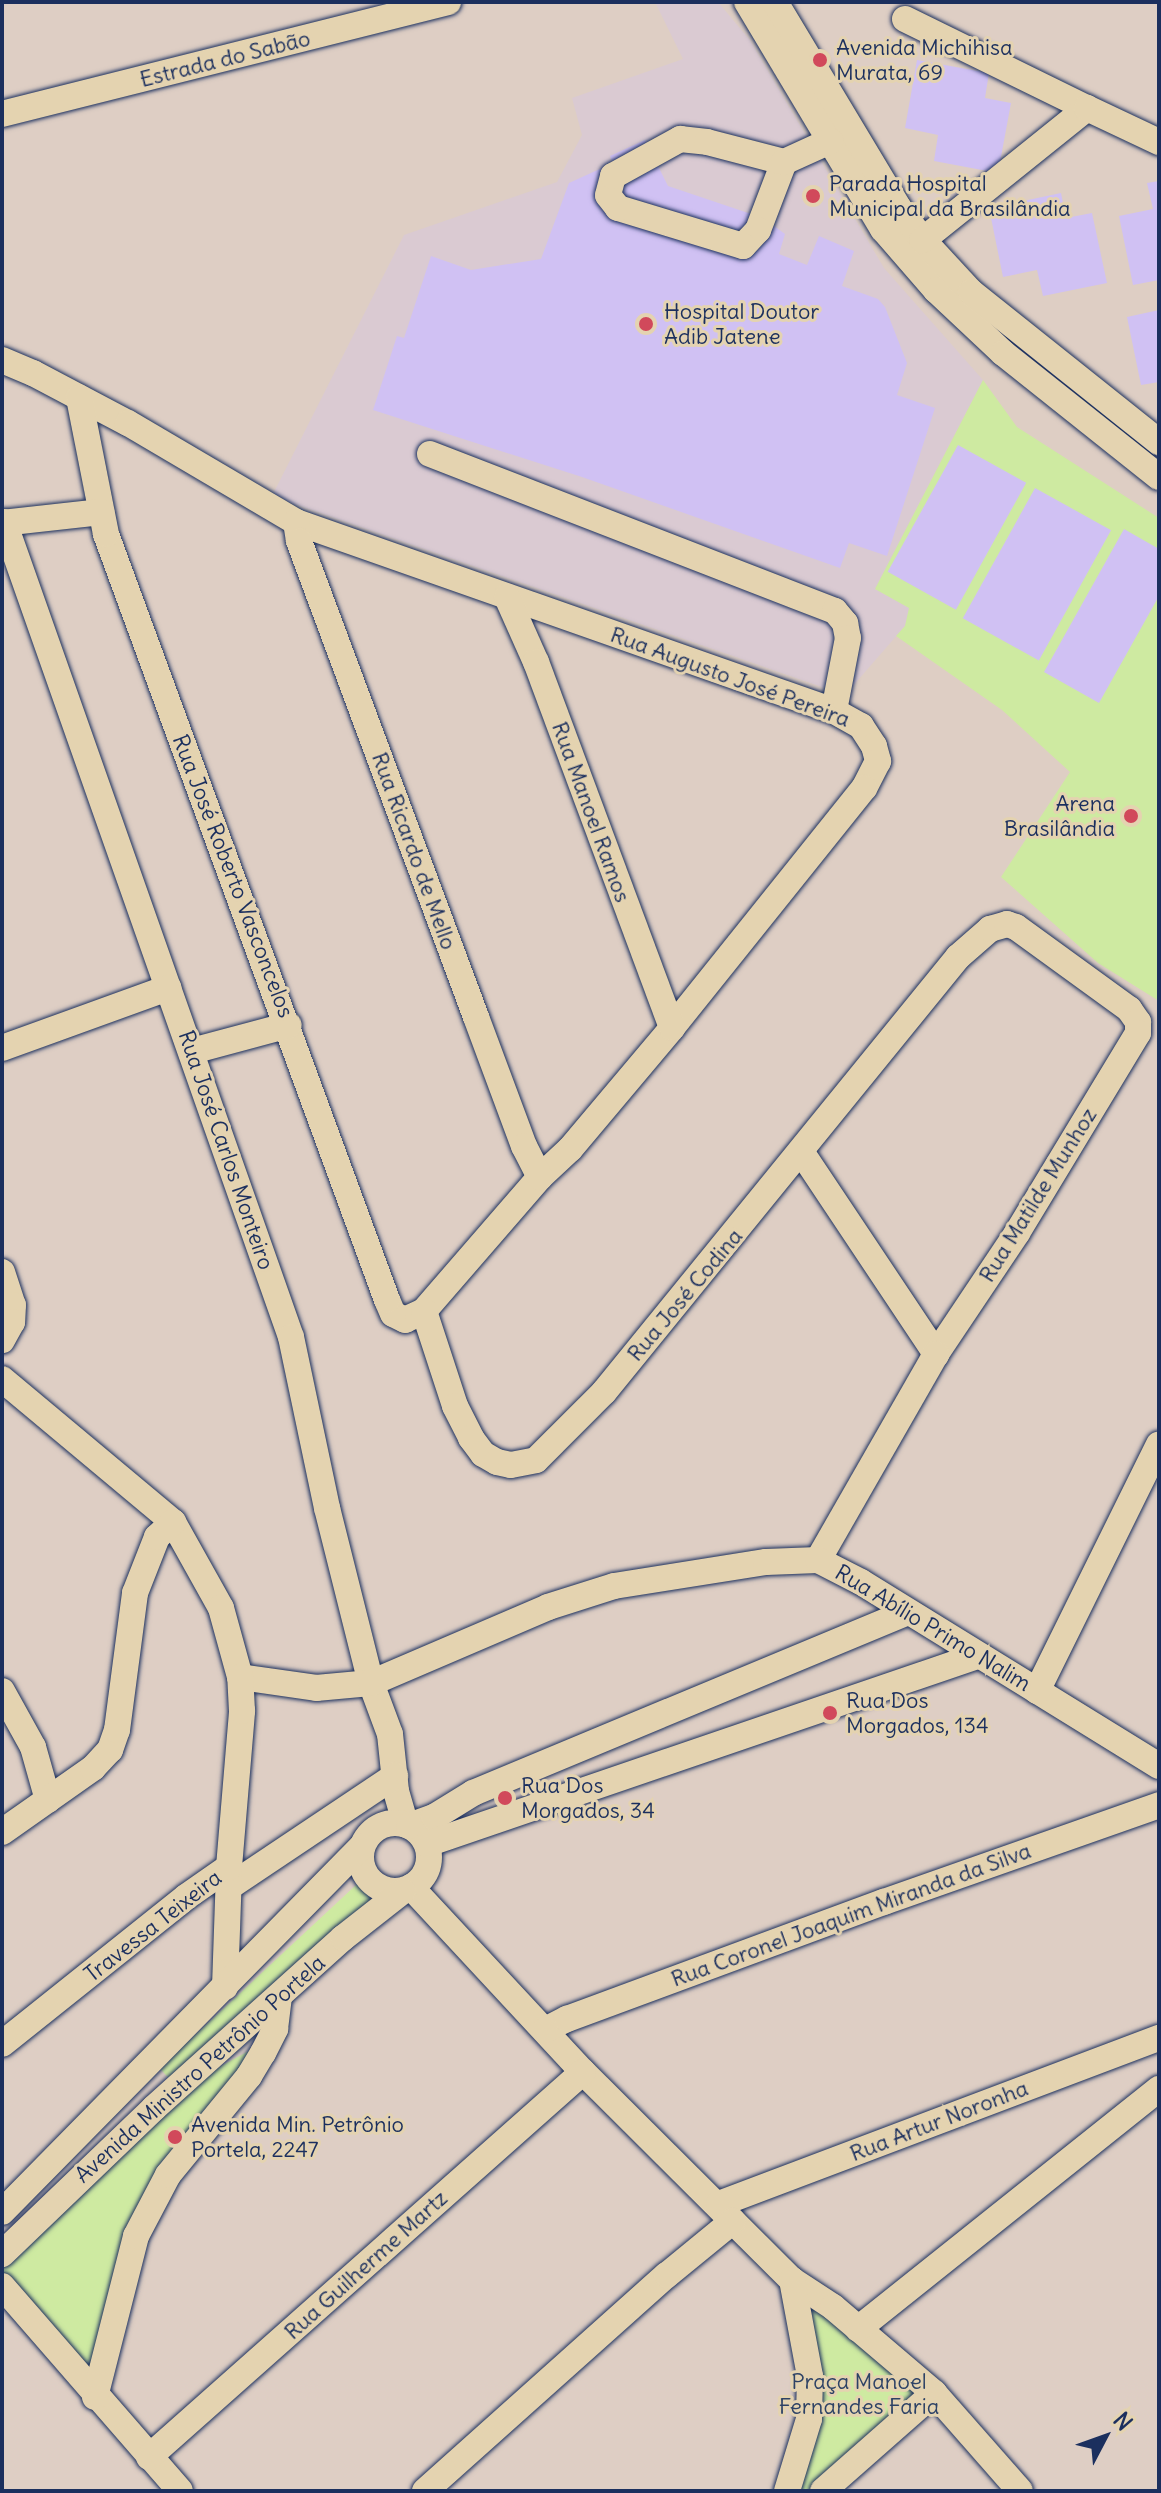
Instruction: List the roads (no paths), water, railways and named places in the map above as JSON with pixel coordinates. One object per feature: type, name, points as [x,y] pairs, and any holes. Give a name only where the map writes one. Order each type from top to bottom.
[{"type":"street","name":"Estrada do Sabão","points":[[2,114],[448,2]]},
{"type":"street","points":[[747,2],[883,229],[936,290],[1003,353],[1159,477]]},
{"type":"street","points":[[775,2],[898,207],[923,240],[971,292],[1159,442]]},
{"type":"street","points":[[905,19],[1159,142]]},
{"type":"street","points":[[923,240],[1087,108]]},
{"type":"street","points":[[784,162],[758,230],[743,246],[618,208],[608,195],[613,176],[680,139],[707,142],[784,162],[830,141]]},
{"type":"street","name":"Rua Augusto José Pereira","points":[[2,360],[79,398],[296,522],[834,711],[851,718],[870,737],[877,754],[875,770],[864,788],[672,1028],[570,1149],[540,1177],[424,1311]]},
{"type":"street","name":"Rua José Roberto Vasconcelos","points":[[79,398],[106,534],[393,1314],[403,1321],[424,1311]]},
{"type":"street","points":[[430,454],[835,611],[845,623],[848,638],[834,711]]},
{"type":"street","points":[[3,522],[101,512]]},
{"type":"street","name":"Rua José Carlos Monteiro","points":[[3,522],[291,1337],[327,1508],[371,1683],[390,1734],[396,1784],[414,1832]]},
{"type":"street","name":"Rua Ricardo de Mello","points":[[296,522],[299,541],[464,987],[524,1146],[540,1177]]},
{"type":"street","name":"Rua Manoel Ramos","points":[[507,597],[536,662],[672,1028]]},
{"type":"street","name":"Rua Matilde Munhoz","points":[[818,1560],[936,1354],[1017,1233],[1139,1027],[1129,1009],[1016,927],[1007,924],[990,929],[958,957]]},
{"type":"street","name":"Rua José Codina","points":[[424,1311],[455,1406],[483,1454],[511,1465],[536,1460],[604,1392],[802,1153],[958,957]]},
{"type":"street","points":[[2,1048],[168,988]]},
{"type":"street","points":[[192,1051],[289,1025]]},
{"type":"street","points":[[802,1153],[936,1354]]},
{"type":"street","points":[[2,1272],[13,1305],[12,1322],[2,1340]]},
{"type":"street","points":[[2,1379],[173,1522],[157,1537],[135,1593],[117,1730],[110,1750],[93,1768],[2,1832]]},
{"type":"street","points":[[1037,1691],[1159,1444]]},
{"type":"street","name":"Travessa Teixeira","points":[[2,2044],[186,1897],[229,1877],[242,1711],[240,1677],[221,1608],[173,1522]]},
{"type":"street","name":"Rua Abílio Primo Nalim","points":[[240,1677],[316,1688],[371,1683],[548,1607],[614,1586],[766,1562],[818,1560],[1159,1766]]},
{"type":"street","points":[[414,1832],[473,1793],[907,1612]]},
{"type":"street","points":[[371,1836],[414,1832],[977,1656]]},
{"type":"street","points":[[2,1691],[33,1747],[48,1800]]},
{"type":"street","points":[[396,1784],[361,1865],[370,1881],[382,1889],[413,1884],[428,1864],[414,1832]]},
{"type":"street","points":[[229,1877],[396,1784]]},
{"type":"street","name":"Rua Coronel Joaquim Miranda da Silva","points":[[545,2030],[567,2019],[869,1907],[1159,1805]]},
{"type":"street","name":"Avenida Ministro Petrônio Portela","points":[[2,2212],[371,1836]]},
{"type":"street","name":"Avenida Ministro Petrônio Portela","points":[[225,1987],[229,1877]]},
{"type":"street","points":[[413,1884],[432,1911],[583,2072],[792,2280],[858,2329],[934,2393],[1020,2491]]},
{"type":"street","name":"Avenida Ministro Petrônio Portela","points":[[2,2254],[154,2108],[343,1938],[413,1884]]},
{"type":"street","points":[[95,2397],[136,2236],[168,2175],[249,2076],[263,2053],[275,2029],[279,1997]]},
{"type":"street","name":"Rua Artur Noronha","points":[[425,2491],[667,2275],[726,2212],[1159,2038]]},
{"type":"street","name":"Rua Guilherme Martz","points":[[149,2457],[583,2072]]},
{"type":"street","points":[[858,2329],[1159,2089]]},
{"type":"street","points":[[787,2491],[806,2431],[810,2376],[792,2280]]},
{"type":"street","points":[[2,2286],[95,2397],[180,2491]]},
{"type":"street","points":[[823,2491],[934,2393]]},
{"type":"place","name":"Avenida Michihisa Murata, 69","points":[[820,60]]},
{"type":"place","name":"Parada Hospital Municipal da Brasilândia","points":[[813,196]]},
{"type":"place","name":"Hospital Doutor Adib Jatene","points":[[646,324]]},
{"type":"place","name":"Arena Brasilândia","points":[[1131,816]]},
{"type":"place","name":"Rua Dos Morgados, 134","points":[[830,1713]]},
{"type":"place","name":"Rua Dos Morgados, 34","points":[[505,1798]]},
{"type":"place","name":"Avenida Min. Petrônio Portela, 2247","points":[[175,2137]]},
{"type":"park label","name":"Praça Manoel Fernandes Faria","points":[[859,2394]]}]
